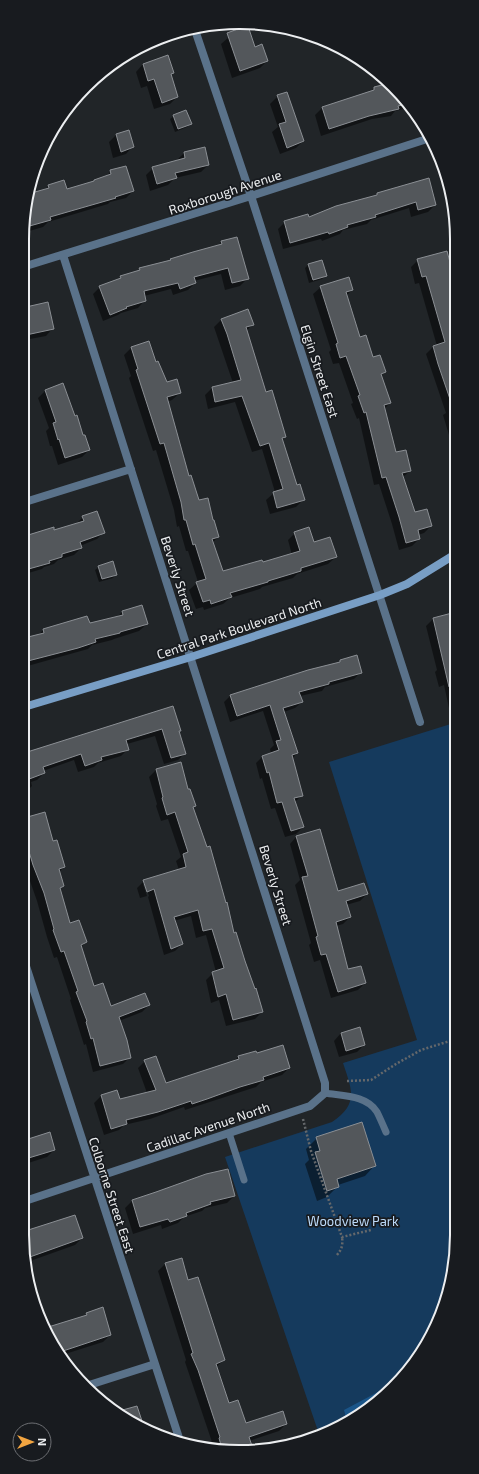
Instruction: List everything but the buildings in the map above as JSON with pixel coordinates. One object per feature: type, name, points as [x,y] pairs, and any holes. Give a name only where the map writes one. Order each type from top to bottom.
[{"type":"street","name":"Elgin Street East","points":[[196,33],[251,196],[420,722]]},
{"type":"street","name":"Roxborough Avenue","points":[[29,265],[425,140]]},
{"type":"street","name":"Beverly Street","points":[[64,255],[325,1083],[325,1093]]},
{"type":"street","points":[[29,501],[131,469]]},
{"type":"street","name":"Central Park Boulevard North","points":[[29,706],[191,657],[380,595],[407,584],[450,557]]},
{"type":"street","name":"Colborne Street East","points":[[29,976],[178,1436]]},
{"type":"street","name":"Cadillac Avenue North","points":[[29,1200],[310,1106],[318,1101],[325,1093]]},
{"type":"street","points":[[92,1384],[155,1364]]},
{"type":"lane","points":[[325,1093],[359,1098],[368,1103],[376,1110],[386,1132]]},
{"type":"lane","points":[[229,1133],[244,1180]]},
{"type":"path","points":[[347,1081],[371,1080],[422,1050],[450,1041]]},
{"type":"path","points":[[306,1129],[311,1151],[342,1237],[343,1244],[337,1255]]},
{"type":"path","points":[[342,1237],[371,1230]]},
{"type":"green space","name":"Woodview Park","points":[[450,724],[450,1248],[446,1276],[439,1302],[422,1340],[407,1363],[368,1402],[345,1417],[318,1430],[225,1157],[332,1122],[341,1115],[350,1103],[351,1089],[343,1063],[417,1040],[329,762]]},
{"type":"shaded area","points":[[380,1391],[368,1402],[346,1417],[344,1410]]}]
